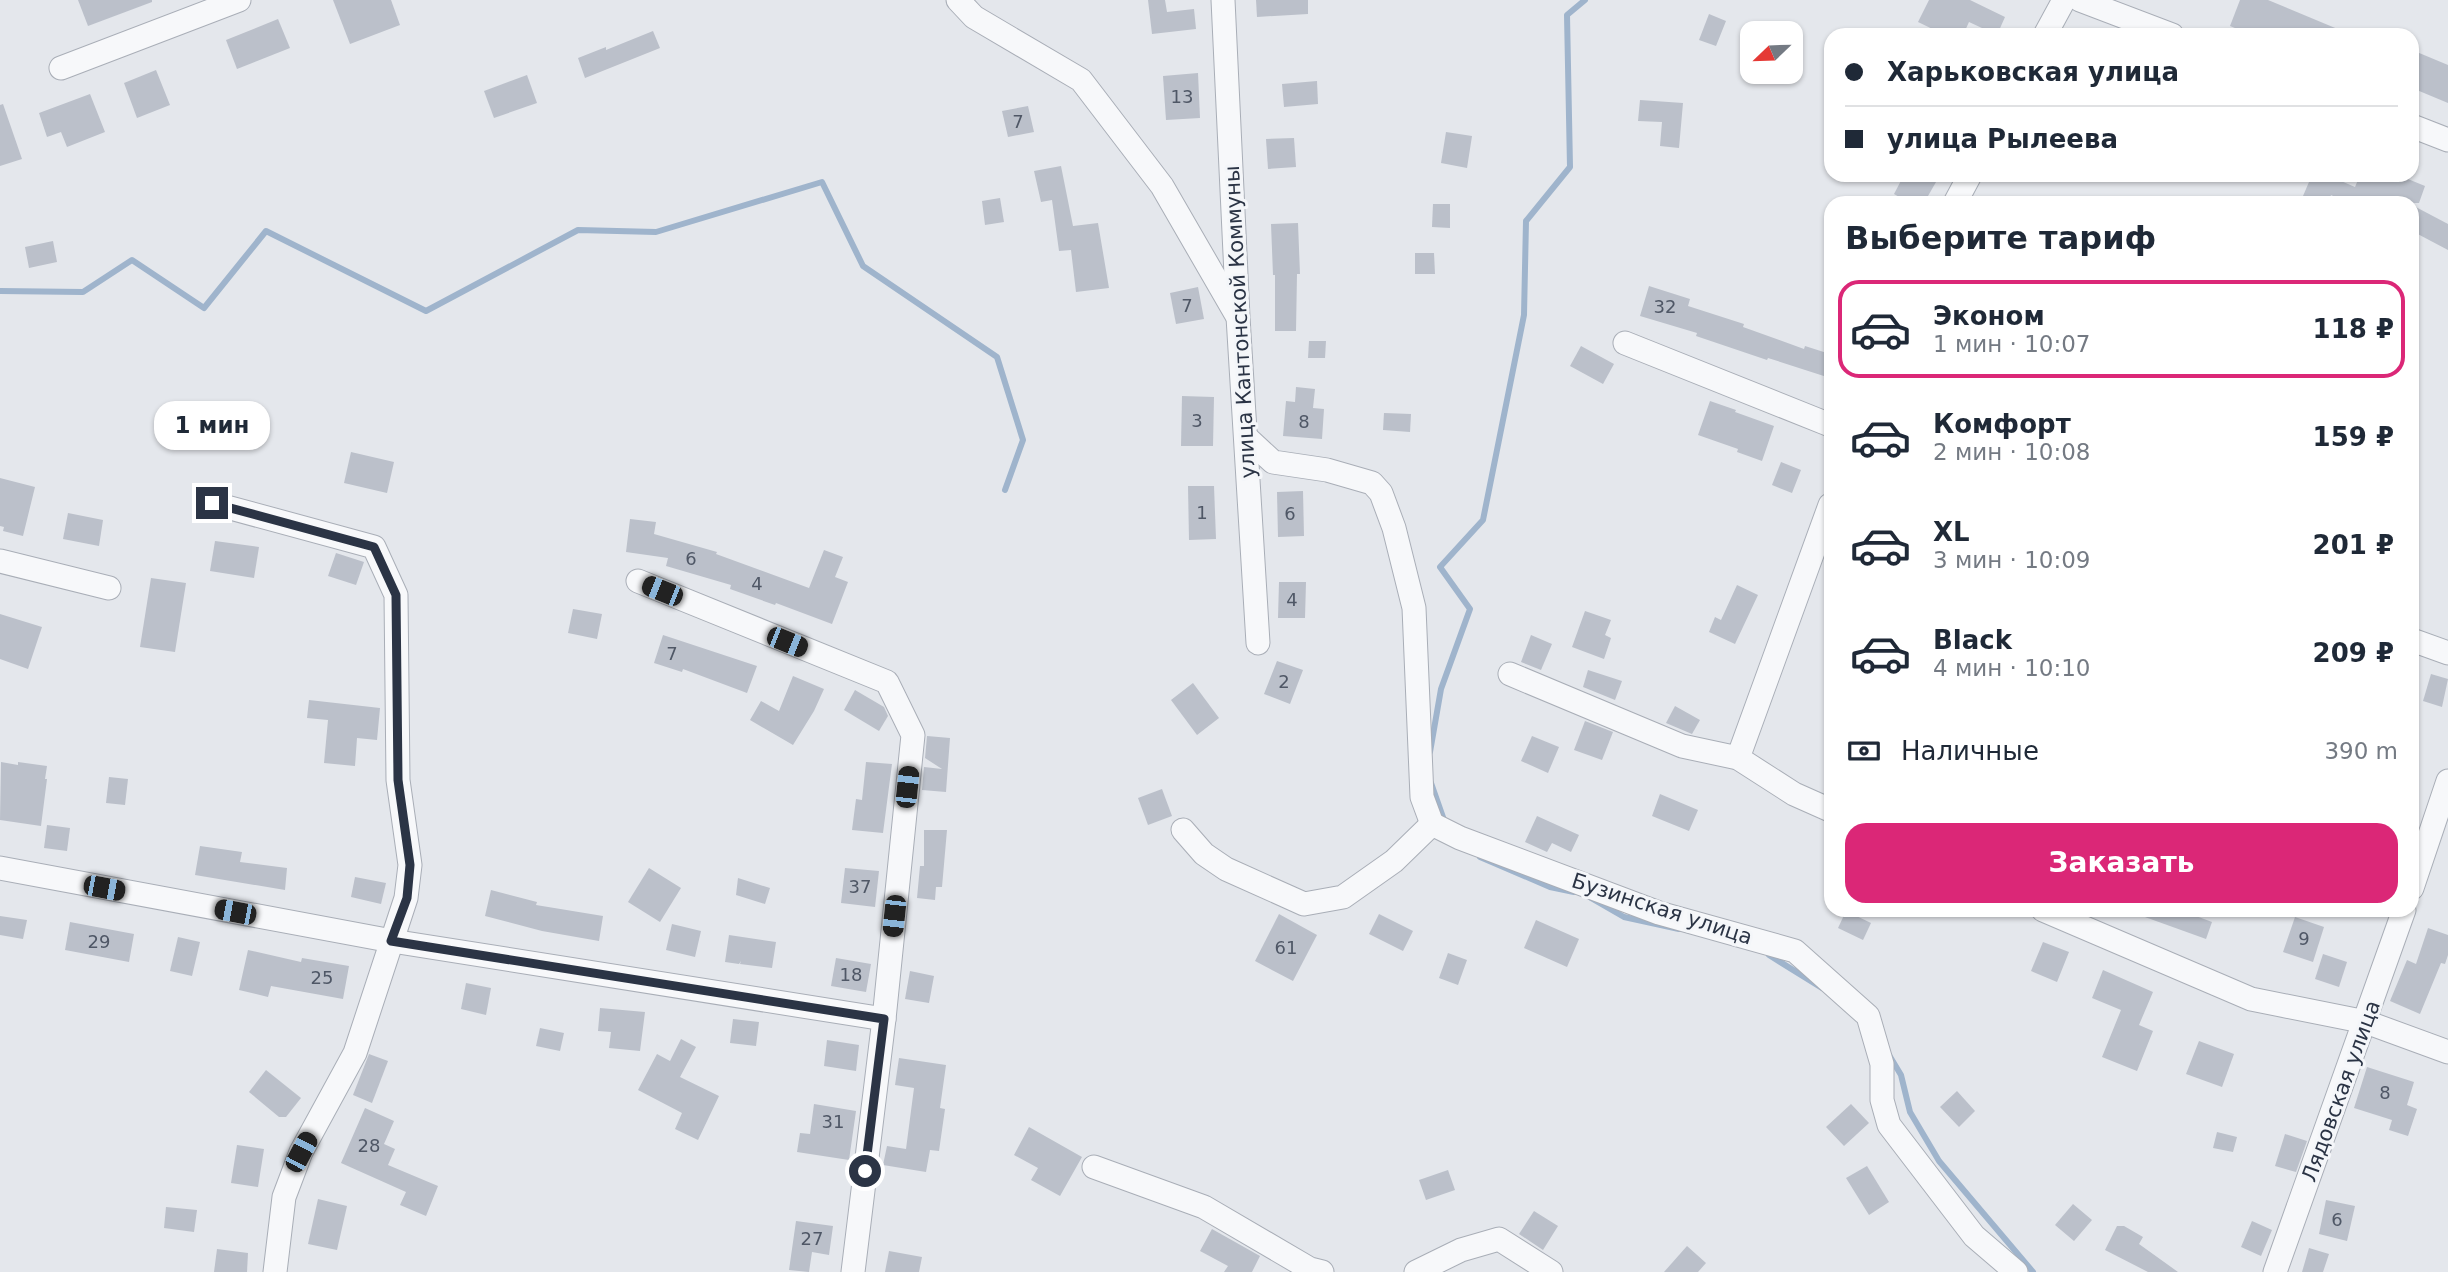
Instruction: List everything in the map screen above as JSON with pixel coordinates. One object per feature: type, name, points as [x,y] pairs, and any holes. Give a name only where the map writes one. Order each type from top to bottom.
[{"type":"street","points":[[61,68],[239,0]]},
{"type":"street","points":[[958,0],[974,16],[1081,80],[1162,186],[1238,317]]},
{"type":"street","name":"улица Кантонской Коммуны","points":[[1223,0],[1238,317],[1258,643]]},
{"type":"street","points":[[2049,28],[2064,0]]},
{"type":"street","points":[[2080,0],[2154,28]]},
{"type":"street","points":[[2419,129],[2448,140]]},
{"type":"street","points":[[1625,343],[1824,423]]},
{"type":"street","points":[[1183,830],[1204,854],[1226,869],[1304,904],[1343,897],[1394,861],[1432,824],[1422,797],[1414,608],[1394,527],[1381,493],[1372,483],[1273,462],[1247,438]]},
{"type":"street","points":[[212,503],[374,547],[396,595],[398,780],[410,865],[407,898],[355,1053],[301,1152],[284,1197],[275,1272]]},
{"type":"street","points":[[1738,758],[1824,522]]},
{"type":"street","points":[[0,561],[109,588]]},
{"type":"street","points":[[638,581],[887,682],[912,735],[884,1019],[853,1272]]},
{"type":"street","points":[[2419,643],[2448,653]]},
{"type":"street","points":[[1510,674],[1682,746],[1738,758],[1794,794],[1824,807]]},
{"type":"street","points":[[2419,867],[2448,781]]},
{"type":"street","name":"Бузинская улица","points":[[1432,824],[1460,838],[1659,913],[1795,951],[1868,1016],[1882,1064],[1882,1100],[1889,1125],[1974,1236],[2016,1272]]},
{"type":"street","points":[[0,868],[391,941],[884,1019]]},
{"type":"street","points":[[2059,917],[2251,999],[2366,1022],[2448,1052]]},
{"type":"street","name":"Лядовская улица","points":[[2276,1272],[2402,917]]},
{"type":"street","points":[[1094,1167],[1204,1207],[1310,1269],[1322,1272]]},
{"type":"street","points":[[1416,1272],[1461,1250],[1499,1239],[1551,1272]]},
{"type":"building","points":[[78,0],[152,0],[152,2],[88,26]]},
{"type":"building","points":[[333,0],[391,0],[400,25],[350,44]]},
{"type":"building","points":[[1148,0],[1165,0],[1167,12],[1194,9],[1196,29],[1152,34]]},
{"type":"building","points":[[1256,0],[1308,0],[1308,14],[1257,17]]},
{"type":"building","points":[[1929,0],[1970,0],[2005,17],[2000,28],[1982,28],[1969,22],[1966,28],[1930,28],[1918,22]]},
{"type":"building","points":[[2240,0],[2268,0],[2335,28],[2235,28],[2230,26]]},
{"type":"building","points":[[1709,14],[1726,21],[1716,46],[1699,40]]},
{"type":"building","points":[[278,19],[290,48],[237,69],[226,40]]},
{"type":"building","points":[[653,31],[660,48],[585,78],[578,58]]},
{"type":"building","points":[[2419,53],[2448,65],[2448,103],[2419,91]]},
{"type":"building","points":[[156,70],[170,105],[137,118],[124,83]]},
{"type":"building","points":[[1198,73],[1200,118],[1166,120],[1163,76]]},
{"type":"building","points":[[527,75],[537,103],[494,118],[484,91]]},
{"type":"building","points":[[1317,81],[1318,104],[1284,107],[1282,84]]},
{"type":"building","points":[[90,94],[105,132],[67,147],[61,132],[47,137],[39,113]]},
{"type":"building","points":[[1640,100],[1683,103],[1679,148],[1660,146],[1662,122],[1638,121]]},
{"type":"building","points":[[3,104],[22,159],[0,166],[0,105]]},
{"type":"building","points":[[1028,106],[1034,132],[1008,137],[1002,111]]},
{"type":"building","points":[[1446,132],[1472,136],[1467,168],[1441,163]]},
{"type":"building","points":[[1294,138],[1296,167],[1268,169],[1266,139]]},
{"type":"building","points":[[1061,166],[1073,226],[1098,223],[1109,288],[1076,292],[1071,250],[1059,251],[1052,200],[1041,202],[1034,171]]},
{"type":"building","points":[[1900,182],[1936,182],[1928,196],[1894,194]]},
{"type":"building","points":[[2309,182],[2343,182],[2355,187],[2357,182],[2415,182],[2425,186],[2419,203],[2419,196],[2303,196]]},
{"type":"building","points":[[1000,198],[1004,222],[985,225],[982,201]]},
{"type":"building","points":[[1433,204],[1450,204],[1450,228],[1432,227]]},
{"type":"building","points":[[2419,209],[2448,224],[2448,250],[2419,235]]},
{"type":"building","points":[[1298,223],[1300,274],[1297,274],[1296,331],[1275,331],[1271,224]]},
{"type":"building","points":[[53,241],[57,262],[29,268],[25,247]]},
{"type":"building","points":[[1415,253],[1434,253],[1435,274],[1415,274]]},
{"type":"building","points":[[1649,286],[1690,299],[1688,306],[1744,324],[1743,327],[1804,349],[1805,346],[1824,352],[1824,376],[1768,358],[1767,360],[1696,336],[1697,333],[1640,316]]},
{"type":"building","points":[[1198,287],[1204,319],[1176,324],[1170,293]]},
{"type":"building","points":[[1309,341],[1326,341],[1325,358],[1308,358]]},
{"type":"building","points":[[1581,346],[1614,364],[1603,384],[1570,366]]},
{"type":"building","points":[[1296,387],[1315,389],[1313,408],[1324,409],[1322,439],[1283,436],[1286,401],[1295,402]]},
{"type":"building","points":[[1182,396],[1214,397],[1213,446],[1181,446]]},
{"type":"building","points":[[1710,401],[1774,426],[1762,461],[1698,435]]},
{"type":"building","points":[[1384,413],[1411,414],[1410,432],[1383,430]]},
{"type":"building","points":[[351,452],[394,462],[387,493],[344,483]]},
{"type":"building","points":[[1781,462],[1801,470],[1792,493],[1772,485]]},
{"type":"building","points":[[0,478],[35,487],[23,536],[3,531],[4,527],[0,526]]},
{"type":"building","points":[[1188,486],[1214,486],[1216,539],[1189,540]]},
{"type":"building","points":[[1303,491],[1304,536],[1278,537],[1277,492]]},
{"type":"building","points":[[68,513],[103,520],[99,546],[63,539]]},
{"type":"building","points":[[630,519],[656,522],[654,534],[717,552],[716,554],[809,588],[824,550],[843,557],[835,577],[848,582],[832,624],[730,589],[731,585],[666,566],[668,558],[626,552]]},
{"type":"building","points":[[215,541],[259,547],[254,578],[210,571]]},
{"type":"building","points":[[336,553],[364,562],[356,585],[328,576]]},
{"type":"building","points":[[151,578],[186,583],[175,652],[140,647]]},
{"type":"building","points":[[1279,582],[1306,582],[1305,618],[1278,618]]},
{"type":"building","points":[[1737,585],[1758,595],[1735,644],[1709,632],[1715,617],[1721,620]]},
{"type":"building","points":[[573,609],[602,614],[597,639],[568,633]]},
{"type":"building","points":[[1585,611],[1611,620],[1605,635],[1611,638],[1604,659],[1572,647]]},
{"type":"building","points":[[0,614],[42,627],[28,669],[0,659]]},
{"type":"building","points":[[663,635],[757,666],[747,693],[683,669],[682,672],[654,663]]},
{"type":"building","points":[[1531,635],[1552,644],[1541,670],[1521,662]]},
{"type":"building","points":[[1277,661],[1303,670],[1290,704],[1264,694]]},
{"type":"building","points":[[1588,670],[1622,681],[1615,700],[1583,687]]},
{"type":"building","points":[[2431,674],[2448,679],[2442,707],[2423,701]]},
{"type":"building","points":[[793,676],[824,689],[793,745],[750,720],[761,701],[779,711]]},
{"type":"building","points":[[1193,683],[1219,718],[1197,735],[1171,700]]},
{"type":"building","points":[[855,690],[884,707],[888,716],[879,731],[844,710]]},
{"type":"building","points":[[309,700],[380,708],[377,740],[357,738],[355,766],[324,763],[328,720],[307,718]]},
{"type":"building","points":[[1675,706],[1700,720],[1692,734],[1666,723]]},
{"type":"building","points":[[1585,721],[1613,732],[1602,760],[1574,750]]},
{"type":"building","points":[[927,736],[950,738],[946,792],[922,790],[924,767],[942,769],[925,758]]},
{"type":"building","points":[[1532,736],[1559,747],[1548,773],[1521,761]]},
{"type":"building","points":[[1,762],[47,766],[41,826],[0,820]]},
{"type":"building","points":[[866,762],[892,764],[883,833],[852,830],[856,799],[862,800]]},
{"type":"building","points":[[109,777],[128,779],[125,805],[106,803]]},
{"type":"building","points":[[1162,789],[1172,816],[1148,825],[1138,798]]},
{"type":"building","points":[[1660,794],[1698,810],[1689,831],[1652,816]]},
{"type":"building","points":[[1537,816],[1579,835],[1571,852],[1552,843],[1547,852],[1525,842]]},
{"type":"building","points":[[47,825],[70,828],[67,851],[44,848]]},
{"type":"building","points":[[924,830],[947,830],[942,887],[936,887],[935,900],[917,898],[920,866],[924,866]]},
{"type":"building","points":[[200,846],[242,852],[240,862],[287,868],[285,890],[195,875]]},
{"type":"building","points":[[649,868],[681,888],[660,922],[628,902]]},
{"type":"building","points":[[845,868],[879,871],[875,907],[841,903]]},
{"type":"building","points":[[355,877],[386,883],[381,904],[351,897]]},
{"type":"building","points":[[738,878],[770,888],[765,904],[736,895]]},
{"type":"building","points":[[491,890],[537,902],[536,905],[603,916],[599,941],[542,931],[485,916]]},
{"type":"building","points":[[1279,914],[1317,935],[1293,981],[1255,961]]},
{"type":"building","points":[[1379,914],[1413,931],[1403,951],[1369,934]]},
{"type":"building","points":[[0,916],[27,920],[23,939],[0,935]]},
{"type":"building","points":[[1843,917],[1858,917],[1871,923],[1863,940],[1838,928]]},
{"type":"building","points":[[2145,917],[2199,917],[2212,922],[2206,939]]},
{"type":"building","points":[[2295,917],[2324,927],[2313,962],[2283,952]]},
{"type":"building","points":[[1536,920],[1579,939],[1567,967],[1524,948]]},
{"type":"building","points":[[70,922],[134,934],[129,962],[65,950]]},
{"type":"building","points":[[672,924],[701,931],[695,957],[666,950]]},
{"type":"building","points":[[2428,928],[2448,935],[2448,955],[2445,964],[2441,963],[2420,1014],[2390,1001],[2407,960],[2416,964]]},
{"type":"building","points":[[729,935],[776,942],[772,968],[740,964],[741,961],[739,964],[725,962]]},
{"type":"building","points":[[178,937],[200,942],[192,976],[170,971]]},
{"type":"building","points":[[2043,942],[2069,952],[2057,982],[2031,971]]},
{"type":"building","points":[[248,950],[301,962],[302,958],[349,966],[343,999],[271,986],[268,997],[239,990]]},
{"type":"building","points":[[1448,953],[1467,960],[1458,985],[1439,978]]},
{"type":"building","points":[[2323,954],[2347,962],[2339,987],[2315,979]]},
{"type":"building","points":[[836,958],[871,964],[866,992],[831,986]]},
{"type":"building","points":[[2103,970],[2153,992],[2139,1025],[2153,1031],[2137,1071],[2102,1057],[2121,1010],[2092,998]]},
{"type":"building","points":[[910,971],[934,976],[929,1003],[905,999]]},
{"type":"building","points":[[466,983],[491,988],[486,1015],[461,1009]]},
{"type":"building","points":[[600,1008],[645,1012],[640,1051],[609,1048],[611,1032],[598,1031]]},
{"type":"building","points":[[733,1019],[759,1022],[756,1046],[730,1043]]},
{"type":"building","points":[[540,1028],[564,1033],[560,1051],[536,1046]]},
{"type":"building","points":[[681,1039],[696,1047],[680,1077],[719,1096],[698,1140],[675,1129],[682,1113],[638,1090],[657,1054],[670,1061]]},
{"type":"building","points":[[827,1040],[859,1045],[856,1071],[824,1066]]},
{"type":"building","points":[[2199,1041],[2234,1054],[2222,1087],[2186,1074]]},
{"type":"building","points":[[369,1054],[388,1061],[372,1103],[353,1095]]},
{"type":"building","points":[[899,1058],[946,1065],[940,1108],[945,1109],[939,1151],[930,1150],[926,1172],[883,1165],[887,1146],[906,1149],[914,1088],[895,1085]]},
{"type":"building","points":[[2367,1067],[2414,1082],[2407,1105],[2417,1109],[2408,1136],[2389,1130],[2392,1120],[2354,1108]]},
{"type":"building","points":[[266,1070],[301,1098],[286,1117],[279,1117],[249,1092]]},
{"type":"building","points":[[1957,1091],[1975,1111],[1959,1127],[1940,1107]]},
{"type":"building","points":[[814,1104],[856,1111],[849,1160],[797,1152],[800,1133],[810,1134]]},
{"type":"building","points":[[1851,1104],[1869,1123],[1844,1146],[1826,1127]]},
{"type":"building","points":[[365,1108],[394,1121],[384,1144],[395,1149],[388,1165],[438,1186],[426,1216],[400,1205],[406,1192],[341,1163]]},
{"type":"building","points":[[1029,1127],[1082,1157],[1060,1196],[1031,1180],[1038,1168],[1014,1155]]},
{"type":"building","points":[[2217,1132],[2237,1137],[2233,1152],[2213,1148]]},
{"type":"building","points":[[2285,1134],[2307,1141],[2296,1172],[2275,1166]]},
{"type":"building","points":[[237,1145],[264,1149],[258,1187],[231,1183]]},
{"type":"building","points":[[1867,1166],[1889,1202],[1869,1215],[1846,1178]]},
{"type":"building","points":[[1448,1170],[1455,1190],[1426,1200],[1419,1180]]},
{"type":"building","points":[[318,1199],[347,1206],[337,1250],[308,1244]]},
{"type":"building","points":[[2326,1200],[2355,1206],[2347,1241],[2319,1234]]},
{"type":"building","points":[[2073,1204],[2092,1220],[2074,1241],[2055,1225]]},
{"type":"building","points":[[166,1207],[197,1210],[194,1232],[164,1228]]},
{"type":"building","points":[[1534,1211],[1558,1226],[1543,1250],[1519,1234]]},
{"type":"building","points":[[796,1221],[833,1226],[829,1255],[812,1252],[809,1272],[789,1270]]},
{"type":"building","points":[[2252,1221],[2272,1230],[2261,1256],[2241,1247]]},
{"type":"building","points":[[2117,1226],[2124,1226],[2143,1237],[2139,1244],[2178,1272],[2148,1272],[2105,1250]]},
{"type":"building","points":[[1212,1229],[1260,1256],[1252,1272],[1224,1272],[1228,1266],[1200,1251]]},
{"type":"building","points":[[1687,1246],[1706,1263],[1698,1272],[1664,1272]]},
{"type":"building","points":[[2309,1248],[2329,1254],[2323,1272],[2302,1272]]},
{"type":"building","points":[[217,1249],[248,1253],[247,1272],[214,1272]]},
{"type":"building","points":[[889,1251],[922,1257],[919,1272],[885,1272]]},
{"type":"waterway","points":[[1430,752],[1441,689],[1470,609],[1440,567],[1483,520],[1524,315],[1526,221],[1570,167],[1567,15],[1585,0]]},
{"type":"waterway","points":[[0,291],[83,292],[132,260],[204,308],[266,231],[426,311],[578,230],[656,232],[822,182],[863,266],[997,357],[1023,440],[1005,490]]},
{"type":"waterway","points":[[1431,783],[1445,823]]},
{"type":"waterway","points":[[1480,857],[1550,887],[1574,892]]},
{"type":"waterway","points":[[1591,898],[1624,917],[1679,929]]},
{"type":"waterway","points":[[1769,955],[1822,988]]},
{"type":"waterway","points":[[1889,1055],[1901,1075],[1910,1112],[1939,1161],[2033,1272]]},
{"type":"route","points":[[212,503],[374,547],[396,595],[398,780],[410,865],[407,898],[391,941],[884,1019],[865,1171]]}]
